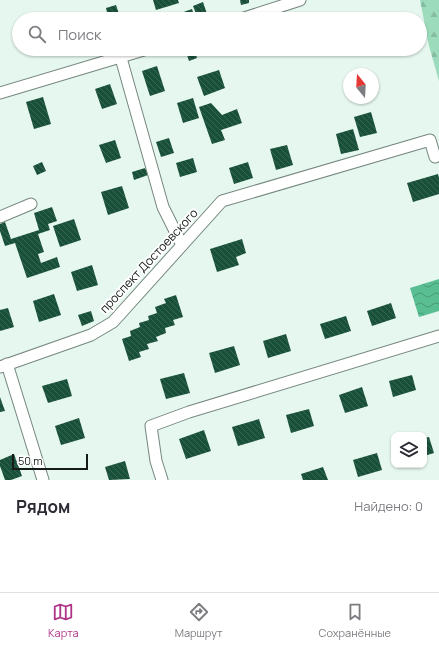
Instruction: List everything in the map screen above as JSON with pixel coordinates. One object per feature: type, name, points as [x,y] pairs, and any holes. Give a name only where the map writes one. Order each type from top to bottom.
[{"type":"street","points":[[263,12],[300,0]]},
{"type":"street","points":[[0,93],[127,56]]},
{"type":"street","points":[[121,58],[163,207],[182,245]]},
{"type":"street","name":"проспект Достоевского","points":[[4,365],[91,335],[113,322],[222,201],[430,140],[435,157]]},
{"type":"street","points":[[0,217],[31,204]]},
{"type":"street","points":[[162,480],[156,461],[151,426],[189,412],[439,336]]},
{"type":"street","points":[[4,365],[43,480]]},
{"type":"green space","points":[[420,0],[439,0],[439,81],[427,36],[427,12],[422,12]]},
{"type":"water","points":[[439,279],[439,311],[419,317],[410,288]]},
{"type":"building","points":[[153,0],[178,0],[179,3],[156,10]]},
{"type":"building","points":[[240,0],[249,0],[249,3],[241,5]]},
{"type":"building","points":[[203,2],[206,12],[195,12],[193,6]]},
{"type":"building","points":[[116,5],[118,12],[107,12],[106,8]]},
{"type":"building","points":[[192,9],[193,12],[184,12]]},
{"type":"building","points":[[187,56],[196,56],[197,58],[189,61]]},
{"type":"building","points":[[157,66],[165,91],[150,96],[142,71]]},
{"type":"building","points":[[219,70],[225,88],[204,96],[197,77]]},
{"type":"building","points":[[110,84],[117,104],[102,109],[95,89]]},
{"type":"building","points":[[43,97],[51,124],[34,129],[26,102]]},
{"type":"building","points":[[193,98],[199,118],[183,123],[177,103]]},
{"type":"building","points":[[211,103],[222,115],[237,109],[242,123],[221,130],[225,140],[212,144],[199,107]]},
{"type":"building","points":[[371,112],[377,133],[360,137],[354,117]]},
{"type":"building","points":[[353,129],[359,150],[341,154],[336,134]]},
{"type":"building","points":[[169,138],[174,153],[161,157],[156,142]]},
{"type":"building","points":[[115,140],[121,158],[106,163],[99,145]]},
{"type":"building","points":[[287,145],[293,165],[276,170],[270,149]]},
{"type":"building","points":[[193,158],[197,172],[180,177],[176,163]]},
{"type":"building","points":[[42,162],[46,171],[37,175],[33,166]]},
{"type":"building","points":[[248,162],[253,178],[234,184],[229,168]]},
{"type":"building","points":[[145,168],[148,175],[134,180],[132,172]]},
{"type":"building","points":[[438,174],[439,194],[413,202],[407,183]]},
{"type":"building","points":[[122,186],[129,208],[108,215],[101,192]]},
{"type":"building","points":[[52,207],[57,221],[48,224],[50,230],[38,234],[44,252],[38,254],[41,263],[57,257],[60,267],[27,278],[15,243],[5,246],[0,231],[0,224],[5,222],[11,239],[39,230],[34,213]]},
{"type":"building","points":[[74,219],[81,240],[60,247],[53,226]]},
{"type":"building","points":[[242,239],[246,253],[236,257],[239,265],[217,272],[210,249]]},
{"type":"building","points":[[92,265],[98,285],[77,291],[71,272]]},
{"type":"building","points":[[54,294],[61,315],[39,322],[33,301]]},
{"type":"building","points":[[176,295],[183,317],[173,320],[175,325],[165,328],[166,333],[156,337],[158,341],[147,344],[149,349],[139,352],[141,357],[129,361],[122,339],[131,336],[130,331],[140,327],[139,323],[149,320],[148,316],[157,313],[155,307],[166,303],[164,299]]},
{"type":"building","points":[[391,303],[396,318],[372,326],[367,311]]},
{"type":"building","points":[[8,308],[14,327],[0,331],[0,310]]},
{"type":"building","points":[[91,311],[94,321],[82,326],[78,315]]},
{"type":"building","points":[[346,316],[351,331],[325,339],[320,324]]},
{"type":"building","points":[[286,334],[291,351],[268,358],[263,341]]},
{"type":"building","points":[[234,346],[240,365],[215,373],[209,353]]},
{"type":"building","points":[[184,373],[190,393],[166,399],[160,379]]},
{"type":"building","points":[[412,375],[416,390],[393,397],[389,381]]},
{"type":"building","points":[[67,379],[72,396],[48,403],[42,386]]},
{"type":"building","points":[[362,387],[368,406],[345,413],[339,395]]},
{"type":"building","points":[[0,397],[5,411],[0,412]]},
{"type":"building","points":[[309,409],[314,426],[291,433],[286,415]]},
{"type":"building","points":[[79,418],[85,438],[61,445],[55,426]]},
{"type":"building","points":[[259,419],[265,438],[238,446],[232,427]]},
{"type":"building","points":[[204,430],[211,451],[186,459],[179,439]]},
{"type":"building","points":[[427,437],[429,437],[434,453],[427,455]]},
{"type":"building","points":[[377,453],[382,470],[358,477],[353,460]]},
{"type":"building","points":[[14,454],[22,476],[11,480],[5,480],[0,466],[0,460]]},
{"type":"building","points":[[125,461],[130,479],[109,480],[105,467]]},
{"type":"building","points":[[323,467],[328,480],[303,480],[301,474]]}]
